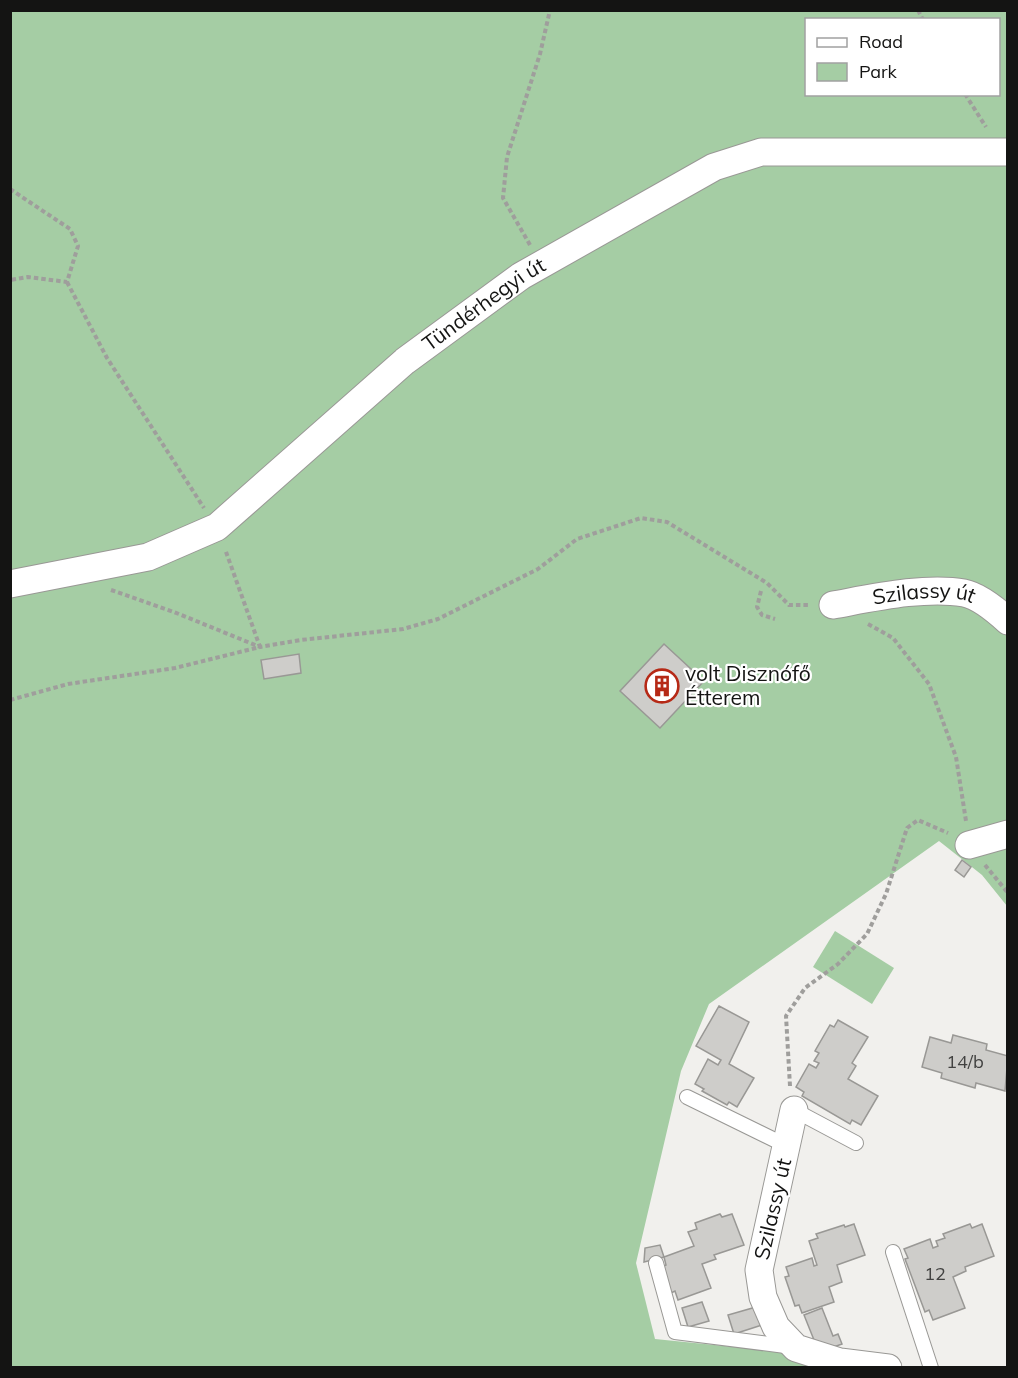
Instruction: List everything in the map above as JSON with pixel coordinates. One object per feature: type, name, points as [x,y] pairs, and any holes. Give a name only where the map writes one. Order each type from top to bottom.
[{"type":"street","name":"Tündérhegyi út","points":[[10,584],[148,557],[217,527],[405,361],[521,276],[714,167],[761,152],[1002,152]]},
{"type":"street","name":"Szilassy út","points":[[833,604],[905,593],[966,593],[995,610],[1008,621]]},
{"type":"street","points":[[969,845],[1008,834]]},
{"type":"street","name":"Szilassy út","points":[[794,1110],[759,1270],[763,1297],[776,1327],[796,1347],[840,1362],[888,1368]]},
{"type":"lane","points":[[687,1097],[787,1146]]},
{"type":"lane","points":[[794,1110],[856,1143]]},
{"type":"lane","points":[[893,1252],[930,1368]]},
{"type":"lane","points":[[656,1263],[675,1332],[796,1347]]},
{"type":"path","points":[[550,10],[540,54],[507,157],[503,198],[534,252],[557,254]]},
{"type":"path","points":[[966,96],[1002,152]]},
{"type":"path","points":[[10,189],[70,229],[78,246],[67,282],[107,358],[217,527],[260,647]]},
{"type":"path","points":[[10,280],[28,277],[67,282]]},
{"type":"path","points":[[10,700],[68,684],[175,668],[260,647],[301,640],[403,629],[438,620],[538,569],[577,539],[641,518],[667,522],[767,583],[789,605],[833,604],[893,638],[929,684],[956,757],[969,845]]},
{"type":"path","points":[[107,589],[174,612],[260,647]]},
{"type":"path","points":[[761,591],[757,607],[762,615],[776,619]]},
{"type":"path","points":[[794,1110],[790,1095],[786,1016],[806,988],[838,964],[867,934],[886,894],[908,828],[918,820],[969,845],[1008,893]]},
{"type":"green space","points":[[10,11],[1007,11],[1007,906],[982,875],[939,841],[709,1004],[681,1071],[636,1263],[655,1339],[794,1353],[882,1367],[11,1367]]},
{"type":"green space","points":[[835,931],[894,968],[872,1004],[813,967]]},
{"type":"building","name":"volt Disznófő Étterem","points":[[664,644],[704,681],[660,728],[620,691]]},
{"type":"building","points":[[299,654],[301,673],[264,679],[261,660]]},
{"type":"building","points":[[962,860],[971,867],[964,877],[955,870]]},
{"type":"building","points":[[719,1006],[749,1022],[729,1064],[754,1078],[737,1107],[729,1102],[727,1105],[702,1091],[704,1089],[695,1084],[708,1059],[718,1065],[721,1060],[696,1046]]},
{"type":"building","points":[[838,1020],[868,1037],[852,1063],[856,1066],[848,1079],[878,1096],[861,1125],[852,1120],[850,1124],[802,1096],[804,1092],[796,1087],[809,1064],[816,1068],[819,1063],[814,1061],[819,1053],[815,1051],[830,1025],[834,1027]]},
{"type":"building","points":[[953,1035],[987,1044],[986,1050],[1008,1056],[1005,1091],[976,1083],[975,1088],[941,1078],[942,1073],[922,1067],[930,1037],[951,1043]]},
{"type":"building","points":[[720,1214],[722,1217],[732,1214],[744,1245],[714,1255],[716,1259],[702,1264],[711,1288],[678,1300],[675,1291],[671,1293],[661,1267],[666,1265],[664,1257],[694,1246],[688,1232],[697,1229],[695,1223]]},
{"type":"building","points":[[854,1224],[865,1255],[837,1265],[842,1282],[829,1287],[834,1302],[802,1313],[799,1305],[795,1306],[785,1277],[789,1276],[786,1267],[812,1258],[814,1266],[817,1265],[809,1241],[818,1238],[816,1234]]},
{"type":"building","points":[[970,1224],[972,1228],[982,1224],[994,1256],[965,1267],[966,1271],[953,1277],[965,1308],[933,1320],[929,1310],[925,1312],[905,1259],[908,1258],[904,1249],[930,1239],[933,1248],[938,1246],[936,1241],[945,1238],[943,1234]]},
{"type":"building","points":[[660,1245],[664,1257],[644,1262],[645,1248]]},
{"type":"building","points":[[702,1302],[709,1321],[688,1327],[682,1308]]},
{"type":"building","points":[[756,1307],[762,1325],[734,1334],[728,1315]]},
{"type":"building","points":[[822,1308],[833,1336],[838,1334],[842,1344],[825,1350],[816,1345],[804,1315]]},
{"type":"place","name":"volt Disznófő Étterem","points":[[662,686]]}]
